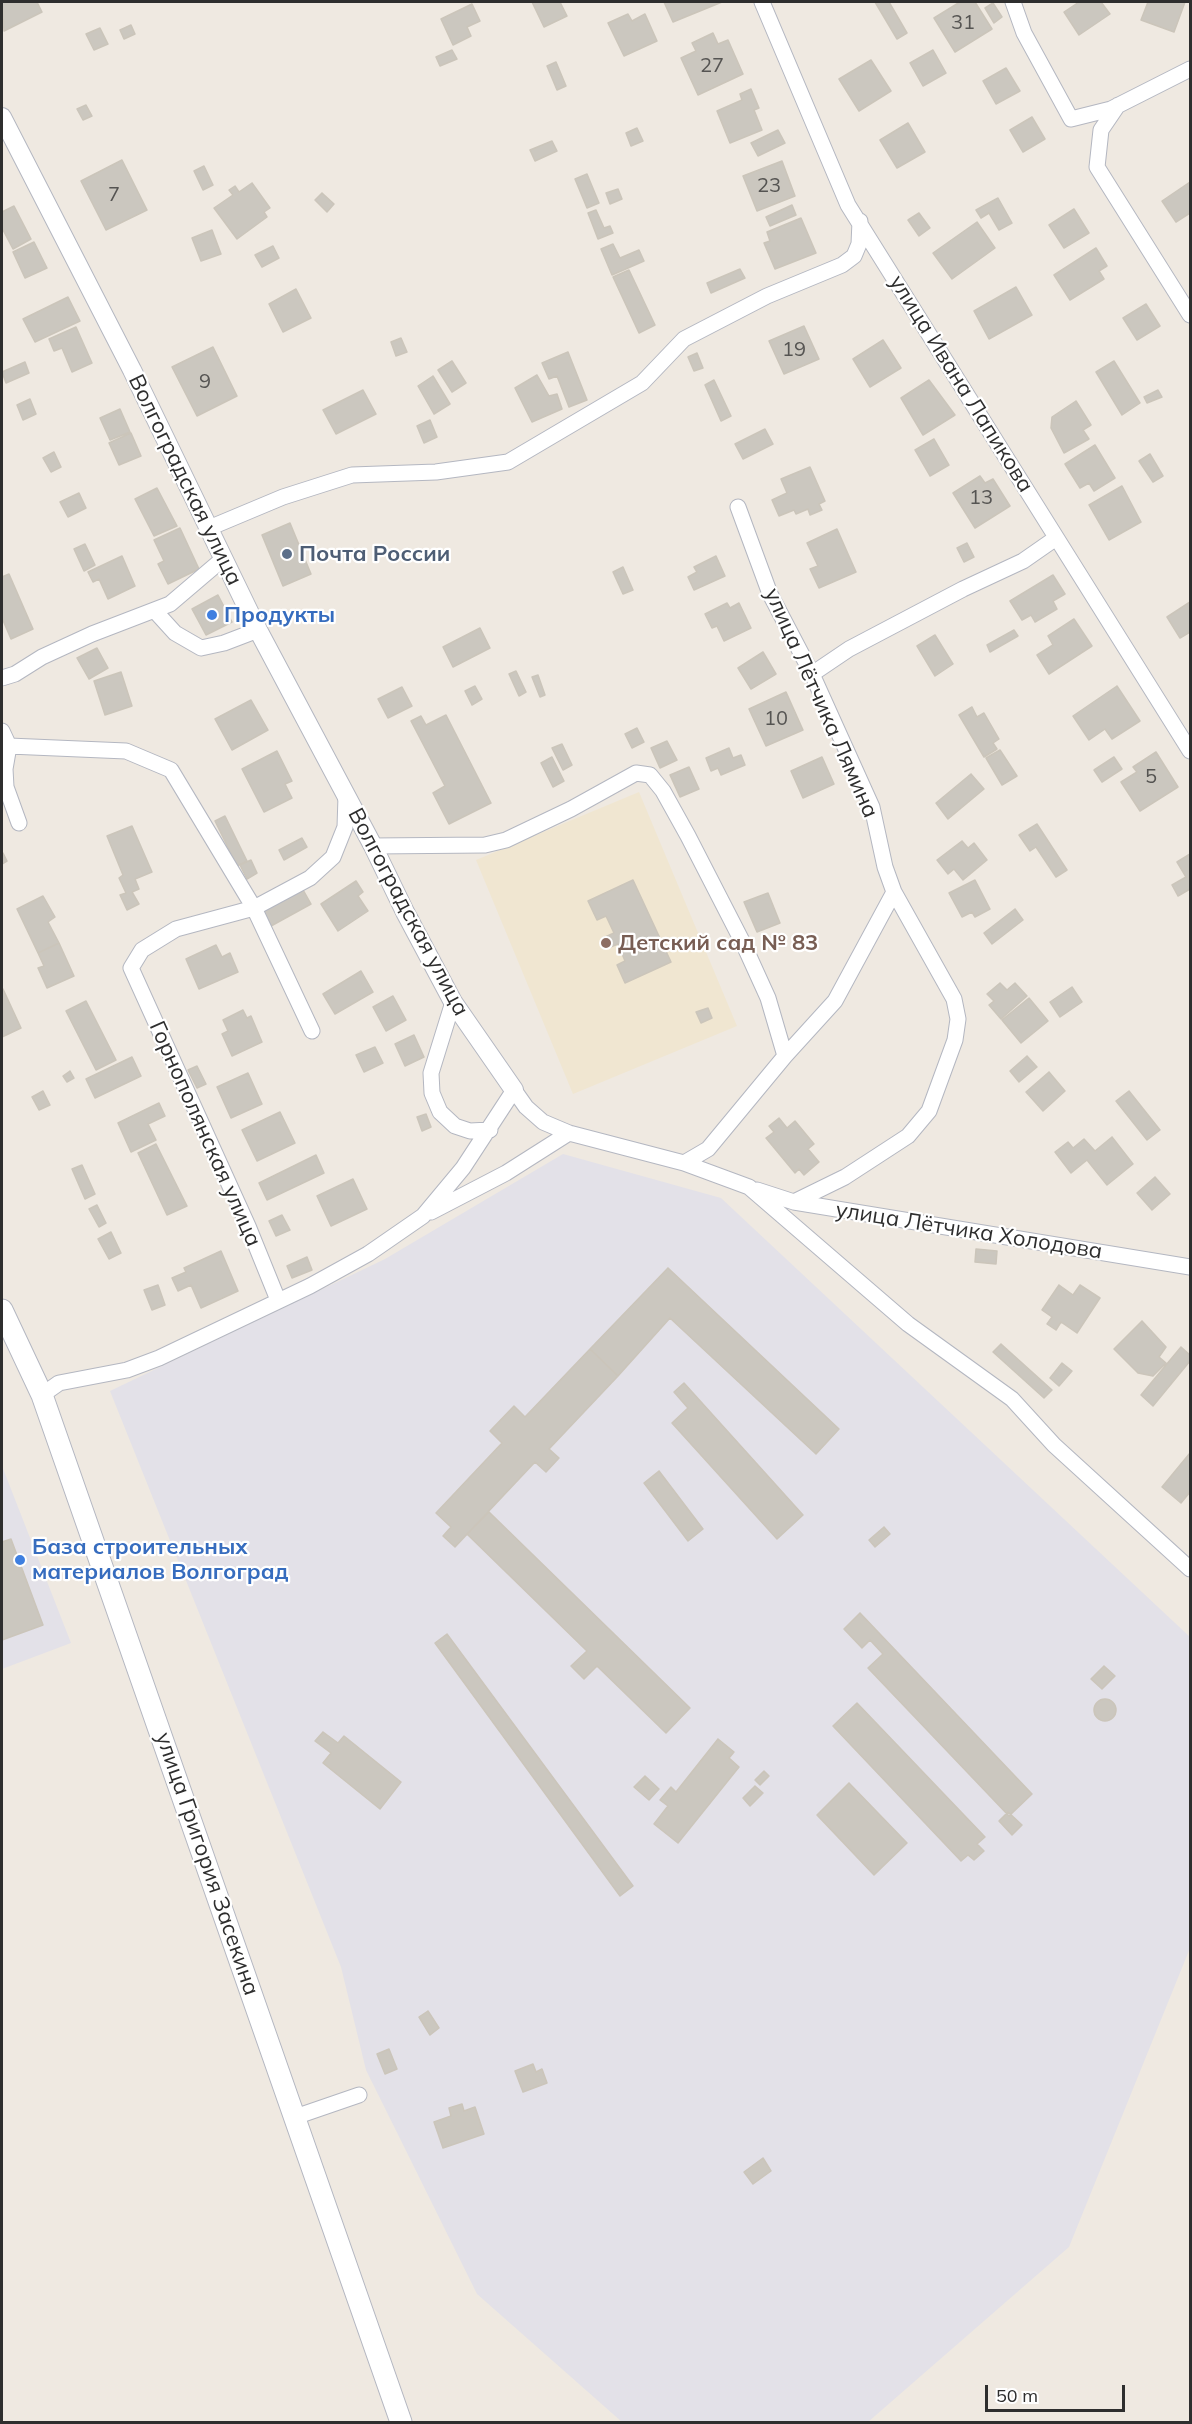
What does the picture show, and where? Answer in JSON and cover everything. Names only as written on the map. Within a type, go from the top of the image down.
[{"type":"main road","name":"улица Григория Засекина","points":[[2,1310],[42,1395],[296,2116],[401,2422]]},
{"type":"street","name":"улица Ивана Лапикова","points":[[762,2],[838,184],[1056,538],[1191,751]]},
{"type":"street","points":[[1013,2],[1024,33],[1071,119],[1119,105],[1191,69]]},
{"type":"street","points":[[1119,105],[1101,130],[1097,167],[1191,315]]},
{"type":"street","name":"Волгоградская улица","points":[[2,117],[127,360],[258,630],[453,1002],[514,1090]]},
{"type":"street","points":[[842,265],[854,256],[859,244],[860,221]]},
{"type":"street","points":[[208,528],[284,497],[352,475],[436,472],[508,462],[642,383],[684,339],[767,296],[842,265],[867,259],[876,260],[892,273]]},
{"type":"street","name":"улица Лётчика Лямина","points":[[738,507],[770,594],[812,674],[872,807],[885,867],[894,892],[954,999],[958,1019],[955,1040],[929,1111],[908,1136],[845,1177],[794,1202]]},
{"type":"street","points":[[812,674],[859,644],[963,589],[1023,561],[1056,538]]},
{"type":"street","points":[[2,678],[15,674],[42,657],[92,634],[170,604],[224,558]]},
{"type":"street","points":[[155,611],[175,633],[201,648],[224,643],[258,630]]},
{"type":"street","points":[[2,731],[9,746],[5,768],[6,787],[19,823]]},
{"type":"street","points":[[9,746],[126,751],[171,770],[254,908],[312,1031]]},
{"type":"street","points":[[373,846],[484,845],[506,840],[571,809],[636,773],[650,775],[663,790],[743,943],[768,998],[785,1056]]},
{"type":"street","points":[[254,908],[310,878],[333,857],[345,827],[346,796]]},
{"type":"street","points":[[684,1163],[708,1149],[785,1056],[835,1001],[894,892]]},
{"type":"street","name":"Горнополянская улица","points":[[254,908],[176,929],[142,950],[131,968],[248,1226],[278,1300]]},
{"type":"street","points":[[453,1002],[431,1073],[432,1093],[440,1112],[455,1126],[470,1131],[490,1130]]},
{"type":"street","points":[[423,1216],[463,1168],[490,1130],[514,1090]]},
{"type":"street","name":"улица Лётчика Холодова","points":[[514,1090],[526,1107],[543,1122],[569,1133],[684,1163],[794,1202],[1191,1267]]},
{"type":"street","points":[[42,1395],[59,1383],[127,1370],[159,1358],[310,1286],[368,1254],[423,1216],[506,1173],[569,1133]]},
{"type":"street","points":[[749,1187],[908,1324],[1012,1399],[1054,1445],[1191,1569]]},
{"type":"street","points":[[296,2116],[359,2095]]},
{"type":"shaded area","name":"Детский сад № 83","points":[[639,792],[737,1026],[573,1094],[476,860]]},
{"type":"shaded area","points":[[563,1154],[721,1198],[1190,1637],[1190,1948],[1069,2247],[868,2422],[622,2422],[477,2294],[366,2070],[341,1967],[110,1391],[385,1259]]},
{"type":"shaded area","name":"База строительных материалов Волгоград","points":[[2,1466],[71,1643],[2,1669]]},
{"type":"building","points":[[2,2],[37,2],[42,12],[4,31]]},
{"type":"building","points":[[532,2],[560,2],[567,16],[544,27]]},
{"type":"building","points":[[664,2],[722,2],[673,22]]},
{"type":"building","points":[[875,2],[889,2],[907,33],[897,39]]},
{"type":"building","points":[[960,2],[975,2],[992,29],[955,52],[934,18]]},
{"type":"building","points":[[1079,2],[1101,2],[1110,14],[1079,35],[1064,12]]},
{"type":"building","points":[[1148,2],[1185,2],[1174,32],[1141,20]]},
{"type":"building","points":[[993,3],[1002,17],[994,23],[985,8]]},
{"type":"building","points":[[472,4],[480,21],[467,27],[471,36],[453,45],[441,19]]},
{"type":"building","points":[[628,14],[632,21],[645,14],[657,41],[624,56],[608,23]]},
{"type":"building","points":[[131,25],[135,34],[124,39],[120,30]]},
{"type":"building","points":[[100,28],[108,44],[94,50],[86,34]]},
{"type":"building","points":[[713,33],[718,44],[728,40],[743,74],[698,95],[681,58],[696,51],[692,43]]},
{"type":"building","points":[[452,50],[457,59],[440,66],[436,57]]},
{"type":"building","points":[[933,50],[946,73],[923,86],[910,63]]},
{"type":"building","points":[[871,60],[891,91],[859,111],[839,79]]},
{"type":"building","points":[[556,62],[566,86],[557,90],[547,66]]},
{"type":"building","points":[[1006,68],[1020,91],[996,104],[983,81]]},
{"type":"building","points":[[751,89],[759,108],[754,110],[762,130],[730,143],[717,111],[742,100],[740,94]]},
{"type":"building","points":[[86,105],[92,116],[83,120],[77,109]]},
{"type":"building","points":[[1032,117],[1045,139],[1023,152],[1010,130]]},
{"type":"building","points":[[908,123],[925,152],[897,168],[880,140]]},
{"type":"building","points":[[637,128],[643,141],[631,146],[626,133]]},
{"type":"building","points":[[778,130],[785,143],[758,156],[751,143]]},
{"type":"building","points":[[552,141],[557,151],[535,161],[530,150]]},
{"type":"building","points":[[122,160],[147,210],[106,230],[81,181]]},
{"type":"building","points":[[782,161],[795,196],[757,211],[743,176]]},
{"type":"building","points":[[204,166],[213,185],[203,190],[194,171]]},
{"type":"building","points":[[587,174],[599,203],[587,208],[575,179]]},
{"type":"building","points":[[1190,182],[1190,213],[1176,222],[1162,201]]},
{"type":"building","points":[[252,183],[270,208],[264,212],[267,217],[237,239],[214,208],[233,195],[229,190],[235,186],[239,192]]},
{"type":"building","points":[[618,189],[622,199],[610,204],[606,193]]},
{"type":"building","points":[[322,193],[334,204],[327,212],[315,200]]},
{"type":"building","points":[[998,198],[1012,223],[999,230],[989,213],[981,218],[976,210]]},
{"type":"building","points":[[792,205],[796,215],[770,226],[766,217]]},
{"type":"building","points":[[14,206],[31,239],[13,249],[2,228],[2,212]]},
{"type":"building","points":[[1074,209],[1089,233],[1064,248],[1049,225]]},
{"type":"building","points":[[596,210],[604,228],[610,226],[613,233],[598,239],[588,213]]},
{"type":"building","points":[[919,213],[930,228],[919,236],[908,220]]},
{"type":"building","points":[[801,218],[816,253],[775,269],[764,243],[770,241],[767,232]]},
{"type":"building","points":[[977,222],[995,248],[952,279],[933,253]]},
{"type":"building","points":[[212,230],[221,254],[201,261],[192,238]]},
{"type":"building","points":[[34,242],[47,268],[25,278],[13,252]]},
{"type":"building","points":[[613,244],[620,258],[639,250],[644,261],[612,275],[601,249]]},
{"type":"building","points":[[273,246],[279,258],[262,267],[255,255]]},
{"type":"building","points":[[1096,248],[1107,266],[1099,271],[1104,279],[1070,300],[1054,275]]},
{"type":"building","points":[[740,269],[745,278],[711,293],[707,283]]},
{"type":"building","points":[[629,270],[655,325],[639,333],[613,277]]},
{"type":"building","points":[[1016,287],[1032,315],[989,339],[974,311]]},
{"type":"building","points":[[296,289],[311,318],[283,332],[269,304]]},
{"type":"building","points":[[68,297],[80,321],[35,342],[23,319]]},
{"type":"building","points":[[1146,304],[1160,326],[1137,340],[1123,318]]},
{"type":"building","points":[[804,326],[819,359],[784,374],[769,341]]},
{"type":"building","points":[[76,327],[92,363],[72,372],[62,348],[54,351],[49,339]]},
{"type":"building","points":[[401,338],[407,352],[396,356],[391,342]]},
{"type":"building","points":[[883,340],[901,368],[870,387],[853,359]]},
{"type":"building","points":[[213,347],[237,396],[197,416],[172,367]]},
{"type":"building","points":[[568,352],[587,400],[569,407],[557,376],[549,379],[542,363]]},
{"type":"building","points":[[697,353],[703,368],[694,371],[688,357]]},
{"type":"building","points":[[452,361],[466,383],[452,392],[438,370]]},
{"type":"building","points":[[1114,361],[1140,403],[1122,415],[1096,372]]},
{"type":"building","points":[[25,362],[29,373],[6,383],[2,372]]},
{"type":"building","points":[[537,375],[549,396],[557,394],[562,409],[532,422],[515,388]]},
{"type":"building","points":[[433,376],[450,404],[434,414],[418,386]]},
{"type":"building","points":[[714,380],[731,416],[721,421],[705,385]]},
{"type":"building","points":[[929,380],[955,415],[923,435],[901,398]]},
{"type":"building","points":[[363,390],[376,414],[336,434],[323,410]]},
{"type":"building","points":[[1158,390],[1162,397],[1147,403],[1144,397]]},
{"type":"building","points":[[30,399],[36,414],[23,420],[17,405]]},
{"type":"building","points":[[1076,401],[1091,425],[1083,430],[1089,439],[1064,453],[1051,428],[1052,417]]},
{"type":"building","points":[[120,409],[130,432],[110,440],[100,418]]},
{"type":"building","points":[[430,420],[437,437],[424,443],[417,426]]},
{"type":"building","points":[[765,429],[773,444],[743,459],[735,444]]},
{"type":"building","points":[[131,433],[141,456],[119,465],[109,443]]},
{"type":"building","points":[[934,439],[949,465],[930,476],[915,450]]},
{"type":"building","points":[[1095,445],[1115,478],[1094,491],[1089,483],[1080,488],[1065,464]]},
{"type":"building","points":[[54,452],[61,467],[51,472],[43,458]]},
{"type":"building","points":[[1150,454],[1163,476],[1153,482],[1139,461]]},
{"type":"building","points":[[810,467],[825,501],[819,504],[822,510],[810,515],[808,509],[796,514],[794,510],[779,516],[772,500],[787,493],[781,479]]},
{"type":"building","points":[[980,476],[985,483],[993,479],[1010,506],[975,528],[953,493]]},
{"type":"building","points":[[1122,486],[1141,522],[1109,540],[1089,505]]},
{"type":"building","points":[[157,488],[177,526],[154,536],[135,499]]},
{"type":"building","points":[[79,493],[86,508],[68,517],[60,502]]},
{"type":"building","name":"Почта России","points":[[290,523],[311,574],[283,586],[262,535]]},
{"type":"building","points":[[180,528],[199,569],[168,584],[158,564],[164,561],[154,540]]},
{"type":"building","points":[[837,529],[856,572],[819,588],[810,569],[818,566],[807,543]]},
{"type":"building","points":[[967,543],[974,557],[964,562],[957,548]]},
{"type":"building","points":[[85,544],[95,565],[84,571],[74,549]]},
{"type":"building","points":[[122,556],[135,586],[108,599],[99,579],[93,582],[88,572]]},
{"type":"building","points":[[716,556],[725,576],[694,590],[688,577],[697,572],[694,567]]},
{"type":"building","points":[[623,567],[633,590],[623,594],[613,572]]},
{"type":"building","points":[[9,574],[33,629],[11,639],[2,618],[2,577]]},
{"type":"building","points":[[1053,575],[1065,594],[1053,601],[1057,609],[1035,622],[1031,615],[1022,620],[1010,601]]},
{"type":"building","name":"Продукты","points":[[218,595],[232,622],[206,635],[192,609]]},
{"type":"building","points":[[1190,602],[1190,632],[1180,638],[1167,617]]},
{"type":"building","points":[[727,603],[730,608],[739,603],[751,628],[724,641],[717,626],[712,628],[705,614]]},
{"type":"building","points":[[1074,619],[1092,646],[1049,674],[1037,655],[1053,645],[1048,636]]},
{"type":"building","points":[[480,628],[490,648],[453,667],[443,647]]},
{"type":"building","points":[[1014,630],[1018,636],[990,652],[987,645]]},
{"type":"building","points":[[935,635],[953,664],[935,676],[917,646]]},
{"type":"building","points":[[97,648],[108,668],[89,679],[77,658]]},
{"type":"building","points":[[763,652],[776,674],[751,689],[738,668]]},
{"type":"building","points":[[516,671],[526,692],[519,696],[509,674]]},
{"type":"building","points":[[121,672],[132,706],[105,715],[94,681]]},
{"type":"building","points":[[538,675],[545,695],[540,697],[532,677]]},
{"type":"building","points":[[475,686],[482,699],[472,705],[465,691]]},
{"type":"building","points":[[1117,686],[1140,721],[1112,739],[1105,729],[1089,740],[1073,716]]},
{"type":"building","points":[[402,687],[412,706],[388,718],[378,699]]},
{"type":"building","points":[[786,692],[803,730],[766,746],[749,709]]},
{"type":"building","points":[[251,700],[268,730],[232,750],[215,719]]},
{"type":"building","points":[[972,707],[977,717],[984,713],[999,739],[993,743],[997,749],[984,757],[959,715]]},
{"type":"building","points":[[446,715],[491,803],[449,824],[433,793],[445,786],[411,721],[421,716],[426,725]]},
{"type":"building","points":[[637,728],[644,742],[632,748],[625,734]]},
{"type":"building","points":[[667,741],[677,760],[660,768],[651,748]]},
{"type":"building","points":[[562,744],[572,765],[563,770],[552,748]]},
{"type":"building","points":[[729,748],[733,758],[741,755],[745,765],[721,775],[718,768],[711,771],[706,758]]},
{"type":"building","points":[[1000,750],[1017,776],[1002,785],[986,758]]},
{"type":"building","points":[[277,751],[292,781],[285,784],[292,798],[264,812],[242,769]]},
{"type":"building","points":[[1156,752],[1178,787],[1140,811],[1121,782],[1137,772],[1133,767]]},
{"type":"building","points":[[552,757],[564,781],[553,787],[541,763]]},
{"type":"building","points":[[822,757],[834,784],[803,798],[791,771]]},
{"type":"building","points":[[1114,757],[1122,769],[1102,782],[1094,770]]},
{"type":"building","points":[[689,767],[699,789],[680,797],[670,775]]},
{"type":"building","points":[[971,774],[984,789],[948,819],[936,803]]},
{"type":"building","points":[[225,816],[247,861],[237,866],[215,821]]},
{"type":"building","points":[[1037,824],[1067,870],[1056,877],[1036,847],[1030,851],[1019,835]]},
{"type":"building","points":[[132,826],[152,872],[135,879],[139,889],[132,892],[139,904],[127,910],[120,895],[126,893],[119,878],[123,875],[107,836]]},
{"type":"building","points":[[302,838],[307,847],[284,860],[279,850]]},
{"type":"building","points":[[962,841],[968,848],[974,843],[987,860],[963,880],[954,869],[948,874],[937,860]]},
{"type":"building","points":[[2,854],[7,861],[2,864]]},
{"type":"building","points":[[1190,854],[1190,889],[1178,896],[1172,885],[1186,877],[1177,862]]},
{"type":"building","points":[[251,860],[257,873],[247,879],[240,865]]},
{"type":"building","points":[[633,880],[671,962],[625,983],[617,965],[625,961],[618,944],[608,948],[603,938],[614,933],[606,916],[597,920],[588,901]]},
{"type":"building","points":[[975,880],[990,909],[975,917],[972,912],[962,917],[949,893]]},
{"type":"building","points":[[356,881],[363,892],[358,896],[368,911],[338,931],[321,904]]},
{"type":"building","points":[[302,888],[311,904],[271,926],[262,909]]},
{"type":"building","points":[[768,893],[780,923],[757,932],[744,902]]},
{"type":"building","points":[[43,896],[55,917],[48,922],[59,943],[38,953],[17,909]]},
{"type":"building","points":[[1015,909],[1023,920],[992,944],[984,933]]},
{"type":"building","points":[[59,943],[74,976],[47,988],[38,968],[44,966],[38,953]]},
{"type":"building","points":[[216,945],[222,957],[230,953],[238,972],[199,989],[186,959]]},
{"type":"building","points":[[361,971],[373,992],[335,1014],[323,994]]},
{"type":"building","points":[[1000,983],[1007,990],[1015,983],[1027,996],[1001,1019],[989,1005],[994,1001],[987,994]]},
{"type":"building","points":[[1072,987],[1082,1002],[1060,1017],[1050,1002]]},
{"type":"building","points":[[2,990],[21,1028],[2,1037]]},
{"type":"building","points":[[393,996],[406,1020],[386,1031],[373,1007]]},
{"type":"building","points":[[1029,998],[1048,1021],[1021,1043],[1002,1020]]},
{"type":"building","points":[[86,1001],[116,1060],[96,1070],[66,1011]]},
{"type":"building","points":[[708,1008],[712,1018],[701,1023],[696,1012]]},
{"type":"building","points":[[243,1010],[247,1018],[251,1016],[262,1042],[232,1056],[222,1034],[228,1031],[223,1020]]},
{"type":"building","points":[[414,1035],[424,1057],[405,1066],[395,1044]]},
{"type":"building","points":[[375,1047],[383,1063],[364,1072],[356,1055]]},
{"type":"building","points":[[1027,1056],[1037,1067],[1019,1082],[1010,1071]]},
{"type":"building","points":[[132,1057],[141,1076],[95,1098],[86,1079]]},
{"type":"building","points":[[197,1066],[206,1084],[197,1088],[188,1070]]},
{"type":"building","points":[[70,1071],[74,1078],[67,1082],[63,1076]]},
{"type":"building","points":[[1049,1072],[1065,1091],[1043,1111],[1026,1092]]},
{"type":"building","points":[[248,1073],[262,1104],[231,1118],[217,1087]]},
{"type":"building","points":[[43,1091],[50,1105],[39,1110],[32,1097]]},
{"type":"building","points":[[1129,1091],[1160,1130],[1147,1140],[1116,1101]]},
{"type":"building","points":[[159,1103],[165,1116],[148,1124],[156,1140],[131,1152],[118,1123]]},
{"type":"building","points":[[280,1112],[295,1143],[257,1161],[242,1130]]},
{"type":"building","points":[[426,1114],[431,1127],[422,1131],[417,1117]]},
{"type":"building","points":[[779,1118],[787,1128],[795,1121],[814,1144],[808,1149],[819,1162],[804,1175],[799,1169],[795,1173],[766,1138],[774,1132],[769,1126]]},
{"type":"building","points":[[1112,1137],[1133,1164],[1107,1185],[1087,1160],[1071,1173],[1055,1152],[1068,1142],[1073,1148],[1084,1139],[1095,1151]]},
{"type":"building","points":[[156,1144],[187,1206],[167,1215],[138,1153]]},
{"type":"building","points":[[316,1155],[324,1173],[267,1200],[259,1183]]},
{"type":"building","points":[[82,1165],[95,1194],[85,1199],[72,1169]]},
{"type":"building","points":[[1155,1177],[1170,1194],[1152,1210],[1137,1193]]},
{"type":"building","points":[[353,1179],[367,1209],[331,1226],[317,1196]]},
{"type":"building","points":[[97,1205],[106,1223],[99,1227],[89,1209]]},
{"type":"building","points":[[282,1215],[290,1230],[276,1236],[269,1221]]},
{"type":"building","points":[[111,1232],[121,1253],[109,1259],[98,1239]]},
{"type":"building","points":[[976,1249],[997,1251],[996,1264],[975,1262]]},
{"type":"building","points":[[221,1251],[238,1291],[201,1308],[191,1285],[178,1291],[172,1278],[186,1272],[184,1268]]},
{"type":"building","points":[[307,1257],[312,1270],[292,1278],[287,1266]]},
{"type":"building","points":[[668,1268],[839,1429],[816,1454],[670,1318],[618,1376],[590,1349]]},
{"type":"building","points":[[158,1285],[165,1305],[152,1310],[144,1290]]},
{"type":"building","points":[[1059,1285],[1073,1295],[1080,1285],[1100,1298],[1077,1333],[1061,1322],[1056,1330],[1047,1324],[1052,1317],[1042,1310]]},
{"type":"building","points":[[1142,1321],[1166,1347],[1159,1357],[1166,1363],[1153,1376],[1138,1373],[1114,1349]]},
{"type":"building","points":[[1001,1344],[1052,1390],[1044,1398],[993,1352]]},
{"type":"building","points":[[1181,1347],[1190,1355],[1190,1361],[1153,1406],[1141,1395]]},
{"type":"building","points":[[590,1349],[618,1376],[549,1449],[559,1458],[546,1472],[535,1462],[455,1547],[443,1536],[451,1527],[436,1513],[502,1443],[490,1431],[514,1406],[525,1417]]},
{"type":"building","points":[[1062,1363],[1072,1371],[1059,1386],[1050,1378]]},
{"type":"building","points":[[684,1383],[803,1515],[777,1539],[672,1423],[688,1408],[674,1392]]},
{"type":"building","points":[[1190,1453],[1190,1492],[1181,1503],[1162,1487]]},
{"type":"building","points":[[659,1471],[703,1529],[688,1541],[644,1483]]},
{"type":"building","points":[[489,1512],[690,1708],[666,1733],[597,1666],[584,1679],[571,1666],[587,1651],[467,1534]]},
{"type":"building","points":[[884,1527],[890,1534],[875,1547],[869,1540]]},
{"type":"building","points":[[11,1539],[43,1625],[2,1640],[2,1542]]},
{"type":"building","points":[[860,1613],[1032,1794],[1009,1816],[868,1668],[883,1654],[870,1640],[862,1648],[844,1629]]},
{"type":"building","points":[[447,1634],[633,1886],[620,1896],[435,1643]]},
{"type":"building","points":[[1104,1666],[1115,1676],[1102,1689],[1091,1679]]},
{"type":"building","points":[[1105,1699],[1113,1702],[1116,1710],[1113,1718],[1105,1721],[1097,1718],[1094,1710],[1097,1702]]},
{"type":"building","points":[[857,1703],[985,1837],[977,1844],[984,1851],[974,1860],[968,1855],[961,1861],[833,1726]]},
{"type":"building","points":[[323,1732],[338,1743],[344,1736],[401,1782],[380,1809],[323,1763],[331,1753],[315,1741]]},
{"type":"building","points":[[718,1739],[734,1752],[729,1758],[739,1767],[678,1843],[654,1824],[668,1806],[660,1800],[671,1787],[676,1792]]},
{"type":"building","points":[[764,1771],[769,1776],[760,1785],[755,1780]]},
{"type":"building","points":[[645,1776],[659,1789],[649,1800],[634,1787]]},
{"type":"building","points":[[849,1783],[907,1843],[874,1875],[817,1815]]},
{"type":"building","points":[[755,1786],[763,1793],[750,1806],[743,1798]]},
{"type":"building","points":[[1008,1812],[1022,1825],[1012,1835],[999,1821]]},
{"type":"building","points":[[428,2011],[439,2028],[430,2035],[419,2017]]},
{"type":"building","points":[[389,2049],[397,2069],[385,2074],[377,2054]]},
{"type":"building","points":[[533,2064],[536,2072],[542,2069],[547,2083],[523,2092],[515,2071]]},
{"type":"building","points":[[462,2104],[464,2111],[475,2107],[484,2134],[443,2148],[434,2122],[451,2116],[449,2108]]},
{"type":"building","points":[[763,2158],[771,2171],[753,2184],[744,2172]]},
{"type":"place","name":"Почта России","points":[[287,554]]},
{"type":"place","name":"Продукты","points":[[212,615]]},
{"type":"place","name":"Детский сад № 83","points":[[606,943]]},
{"type":"place","name":"База строительных материалов Волгоград","points":[[20,1560]]}]
